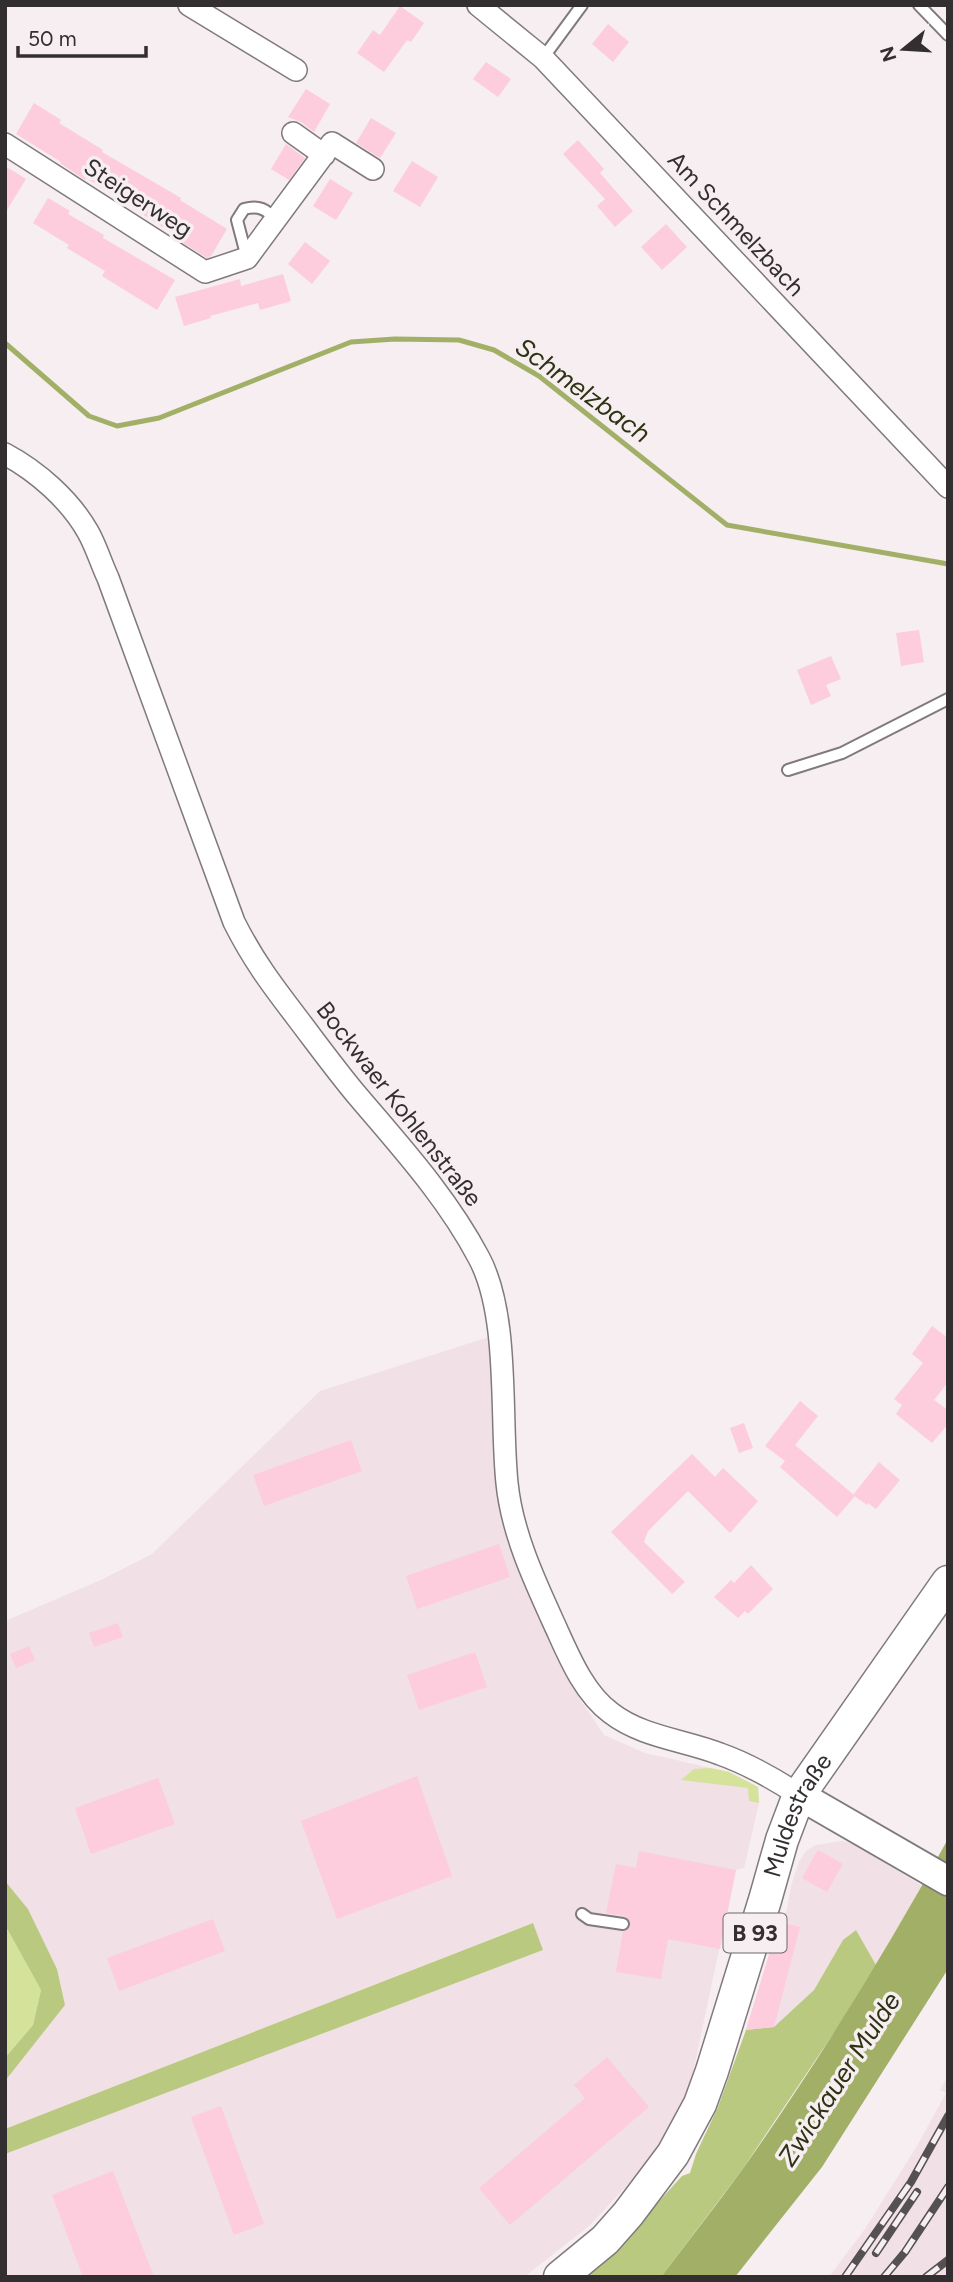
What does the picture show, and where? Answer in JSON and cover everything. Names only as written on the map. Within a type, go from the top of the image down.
[{"type":"main road","name":"Muldestraße","points":[[560,2277],[605,2240],[673,2154],[700,2104],[782,1840],[799,1795],[948,1582]]},
{"type":"main road","points":[[799,1795],[948,1881]]},
{"type":"street","points":[[189,5],[296,70]]},
{"type":"street","name":"Am Schmelzbach","points":[[478,5],[543,58],[948,486]]},
{"type":"street","points":[[293,133],[324,155]]},
{"type":"street","points":[[247,258],[332,143],[373,169]]},
{"type":"street","name":"Steigerweg","points":[[5,144],[205,272],[247,258]]},
{"type":"street","name":"Bockwaer Kohlenstraße","points":[[5,454],[23,463],[51,488],[88,532],[108,578],[234,922],[253,958],[353,1090],[422,1171],[462,1226],[482,1262],[493,1297],[500,1346],[507,1485],[512,1519],[545,1604],[582,1679],[595,1699],[611,1714],[637,1728],[720,1754],[767,1774],[799,1795]]},
{"type":"lane","points":[[543,58],[583,5]]},
{"type":"lane","points":[[919,5],[948,35]]},
{"type":"lane","points":[[247,258],[237,220],[244,209],[254,206],[267,210],[276,220]]},
{"type":"lane","points":[[788,770],[842,753],[948,699]]},
{"type":"lane","points":[[582,1914],[589,1919],[623,1924]]},
{"type":"shaded area","points":[[489,1337],[499,1505],[530,1599],[579,1698],[604,1735],[645,1753],[729,1772],[758,1787],[759,1803],[744,1868],[736,1870],[689,2091],[651,2160],[589,2226],[524,2277],[5,2277],[5,2154],[543,1950],[532,1923],[5,2129],[5,2081],[65,2005],[57,1969],[28,1909],[5,1881],[5,1621],[101,1580],[152,1554],[320,1391]]},
{"type":"shaded area","points":[[710,1768],[729,1772],[758,1787],[759,1803],[749,1801],[748,1788],[681,1780],[694,1769]]},
{"type":"shaded area","points":[[842,1841],[856,1845],[922,1886],[876,1965],[856,1930],[843,1940],[814,1990],[774,2027],[746,2030],[779,1922],[787,1910],[799,1862],[806,1851],[816,1845]]},
{"type":"shaded area","points":[[5,1881],[28,1909],[57,1969],[65,2005],[5,2081],[5,2058],[33,2025],[41,1990],[5,1925]]},
{"type":"shaded area","points":[[533,1923],[543,1950],[5,2154],[5,2129]]},
{"type":"shaded area","points":[[5,1925],[41,1990],[33,2025],[5,2058]]},
{"type":"shaded area","points":[[856,1930],[876,1965],[742,2170],[661,2277],[581,2277],[643,2219],[682,2176],[690,2173],[746,2030],[774,2027],[814,1990],[843,1940]]},
{"type":"shaded area","points":[[946,2079],[948,2277],[829,2277],[865,2229],[917,2146],[946,2093],[940,2090]]},
{"type":"water","name":"Zwickauer Mulde","points":[[948,1839],[948,1969],[822,2167],[735,2277],[661,2277],[742,2170],[824,2049]]},
{"type":"building","points":[[400,6],[424,23],[411,42],[407,40],[384,72],[357,53],[373,30],[380,35]]},
{"type":"building","points":[[608,24],[629,42],[613,62],[592,44]]},
{"type":"building","points":[[486,62],[511,79],[498,97],[473,79]]},
{"type":"building","points":[[306,89],[330,104],[314,132],[301,122],[288,117]]},
{"type":"building","points":[[34,103],[61,120],[59,123],[103,150],[102,152],[181,198],[180,200],[227,229],[211,256],[207,258],[183,243],[184,241],[140,211],[86,178],[85,180],[16,134]]},
{"type":"building","points":[[371,118],[396,133],[380,158],[356,143]]},
{"type":"building","points":[[578,140],[604,169],[600,173],[633,211],[615,227],[597,206],[605,199],[563,154]]},
{"type":"building","points":[[286,144],[305,158],[289,180],[271,169]]},
{"type":"building","points":[[412,161],[438,177],[420,207],[393,191]]},
{"type":"building","points":[[5,166],[26,179],[5,213]]},
{"type":"building","points":[[330,179],[353,193],[336,220],[313,206]]},
{"type":"building","points":[[48,198],[70,211],[68,214],[104,235],[103,238],[175,280],[157,310],[102,276],[105,271],[33,223]]},
{"type":"building","points":[[666,224],[687,247],[662,270],[641,247]]},
{"type":"building","points":[[305,242],[330,261],[312,284],[288,264]]},
{"type":"building","points":[[283,274],[291,301],[260,310],[258,303],[184,326],[175,297],[240,279],[241,286]]},
{"type":"building","points":[[919,630],[924,662],[901,666],[896,633]]},
{"type":"building","points":[[831,656],[841,679],[826,685],[831,696],[811,705],[797,670]]},
{"type":"building","points":[[932,1326],[948,1338],[948,1382],[934,1400],[948,1410],[948,1424],[932,1443],[896,1414],[902,1405],[894,1399],[923,1363],[912,1354]]},
{"type":"building","points":[[800,1401],[818,1416],[795,1445],[855,1496],[837,1517],[780,1467],[785,1461],[765,1446]]},
{"type":"building","points":[[744,1423],[753,1448],[739,1453],[730,1428]]},
{"type":"building","points":[[351,1440],[362,1471],[264,1506],[253,1475]]},
{"type":"building","points":[[692,1454],[715,1477],[723,1468],[758,1501],[730,1533],[688,1491],[648,1531],[644,1542],[685,1582],[672,1594],[611,1532]]},
{"type":"building","points":[[879,1462],[900,1480],[876,1509],[853,1495]]},
{"type":"building","points":[[499,1544],[510,1577],[417,1609],[406,1576]]},
{"type":"building","points":[[751,1565],[773,1589],[748,1614],[745,1611],[738,1618],[714,1597],[731,1580],[734,1583]]},
{"type":"building","points":[[118,1623],[123,1637],[94,1647],[89,1633]]},
{"type":"building","points":[[29,1646],[35,1660],[16,1668],[10,1654]]},
{"type":"building","points":[[475,1652],[487,1687],[419,1710],[407,1675]]},
{"type":"building","points":[[417,1776],[452,1876],[337,1919],[301,1821]]},
{"type":"building","points":[[158,1778],[175,1824],[91,1854],[75,1808]]},
{"type":"building","points":[[818,1850],[843,1864],[827,1892],[802,1878]]},
{"type":"building","points":[[639,1851],[736,1870],[720,1949],[668,1939],[661,1979],[616,1972],[623,1932],[630,1928],[630,1922],[625,1916],[606,1913],[616,1864],[636,1868]]},
{"type":"building","points":[[213,1919],[225,1951],[119,1991],[107,1958]]},
{"type":"building","points":[[779,1922],[800,1927],[774,2027],[746,2030]]},
{"type":"building","points":[[607,2057],[649,2107],[510,2225],[479,2188],[585,2098],[574,2085]]},
{"type":"building","points":[[221,2106],[264,2224],[234,2235],[191,2117]]},
{"type":"building","points":[[113,2171],[154,2277],[83,2277],[52,2195]]},
{"type":"waterway","name":"Schmelzbach","points":[[5,343],[89,416],[117,426],[159,418],[351,342],[395,339],[459,340],[494,350],[539,376],[727,525],[948,564]]},
{"type":"railway","points":[[845,2277],[911,2182],[948,2116]]},
{"type":"railway","points":[[884,2277],[905,2252],[948,2187]]},
{"type":"railway","points":[[876,2253],[917,2192]]},
{"type":"railway","points":[[926,2277],[948,2260]]}]
